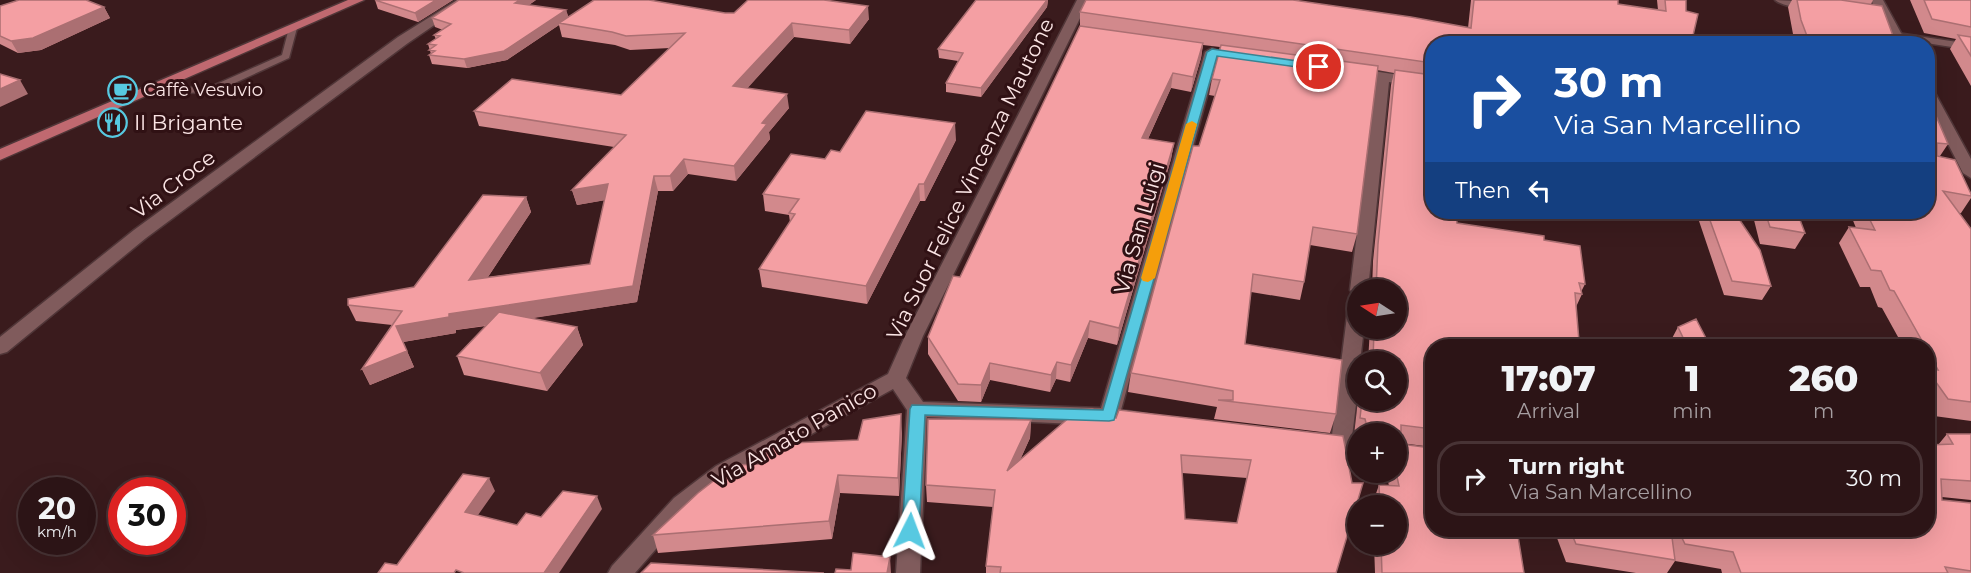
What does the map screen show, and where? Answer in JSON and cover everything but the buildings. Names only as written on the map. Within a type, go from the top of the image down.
[{"type":"main road","points":[[0,155],[358,0]]},
{"type":"street","name":"Via Croce","points":[[0,346],[140,234],[403,40],[465,0]]},
{"type":"street","name":"Via Suor Felice Vincenza Mautone","points":[[896,378],[914,336],[1072,32],[1083,0]]},
{"type":"street","points":[[1781,0],[1828,7]]},
{"type":"street","points":[[1877,0],[1880,16],[1896,36]]},
{"type":"street","name":"Via San Luigi","points":[[1109,416],[1212,52]]},
{"type":"street","points":[[1337,69],[1425,83]]},
{"type":"street","points":[[1360,279],[1383,76]]},
{"type":"street","points":[[1935,106],[1971,172]]},
{"type":"street","points":[[1949,168],[1971,172]]},
{"type":"street","points":[[1350,423],[1356,339]]},
{"type":"street","points":[[896,378],[917,409],[908,573]]},
{"type":"street","name":"Via Amato Panico","points":[[620,573],[682,504],[724,472],[896,378]]},
{"type":"street","points":[[917,409],[1109,416],[1155,421]]},
{"type":"street","points":[[1295,438],[1347,444]]},
{"type":"lane","points":[[148,91],[212,90],[286,57],[293,28]]},
{"type":"lane","points":[[1935,44],[1971,47]]},
{"type":"slow traffic","points":[[1148,278],[1192,124]]},
{"type":"place","name":"Caffè Vesuvio","points":[[122,90]]},
{"type":"place","name":"Il Brigante","points":[[113,122]]},
{"type":"route","points":[[910,531],[917,409],[1109,416],[1212,52],[1319,67]]}]
